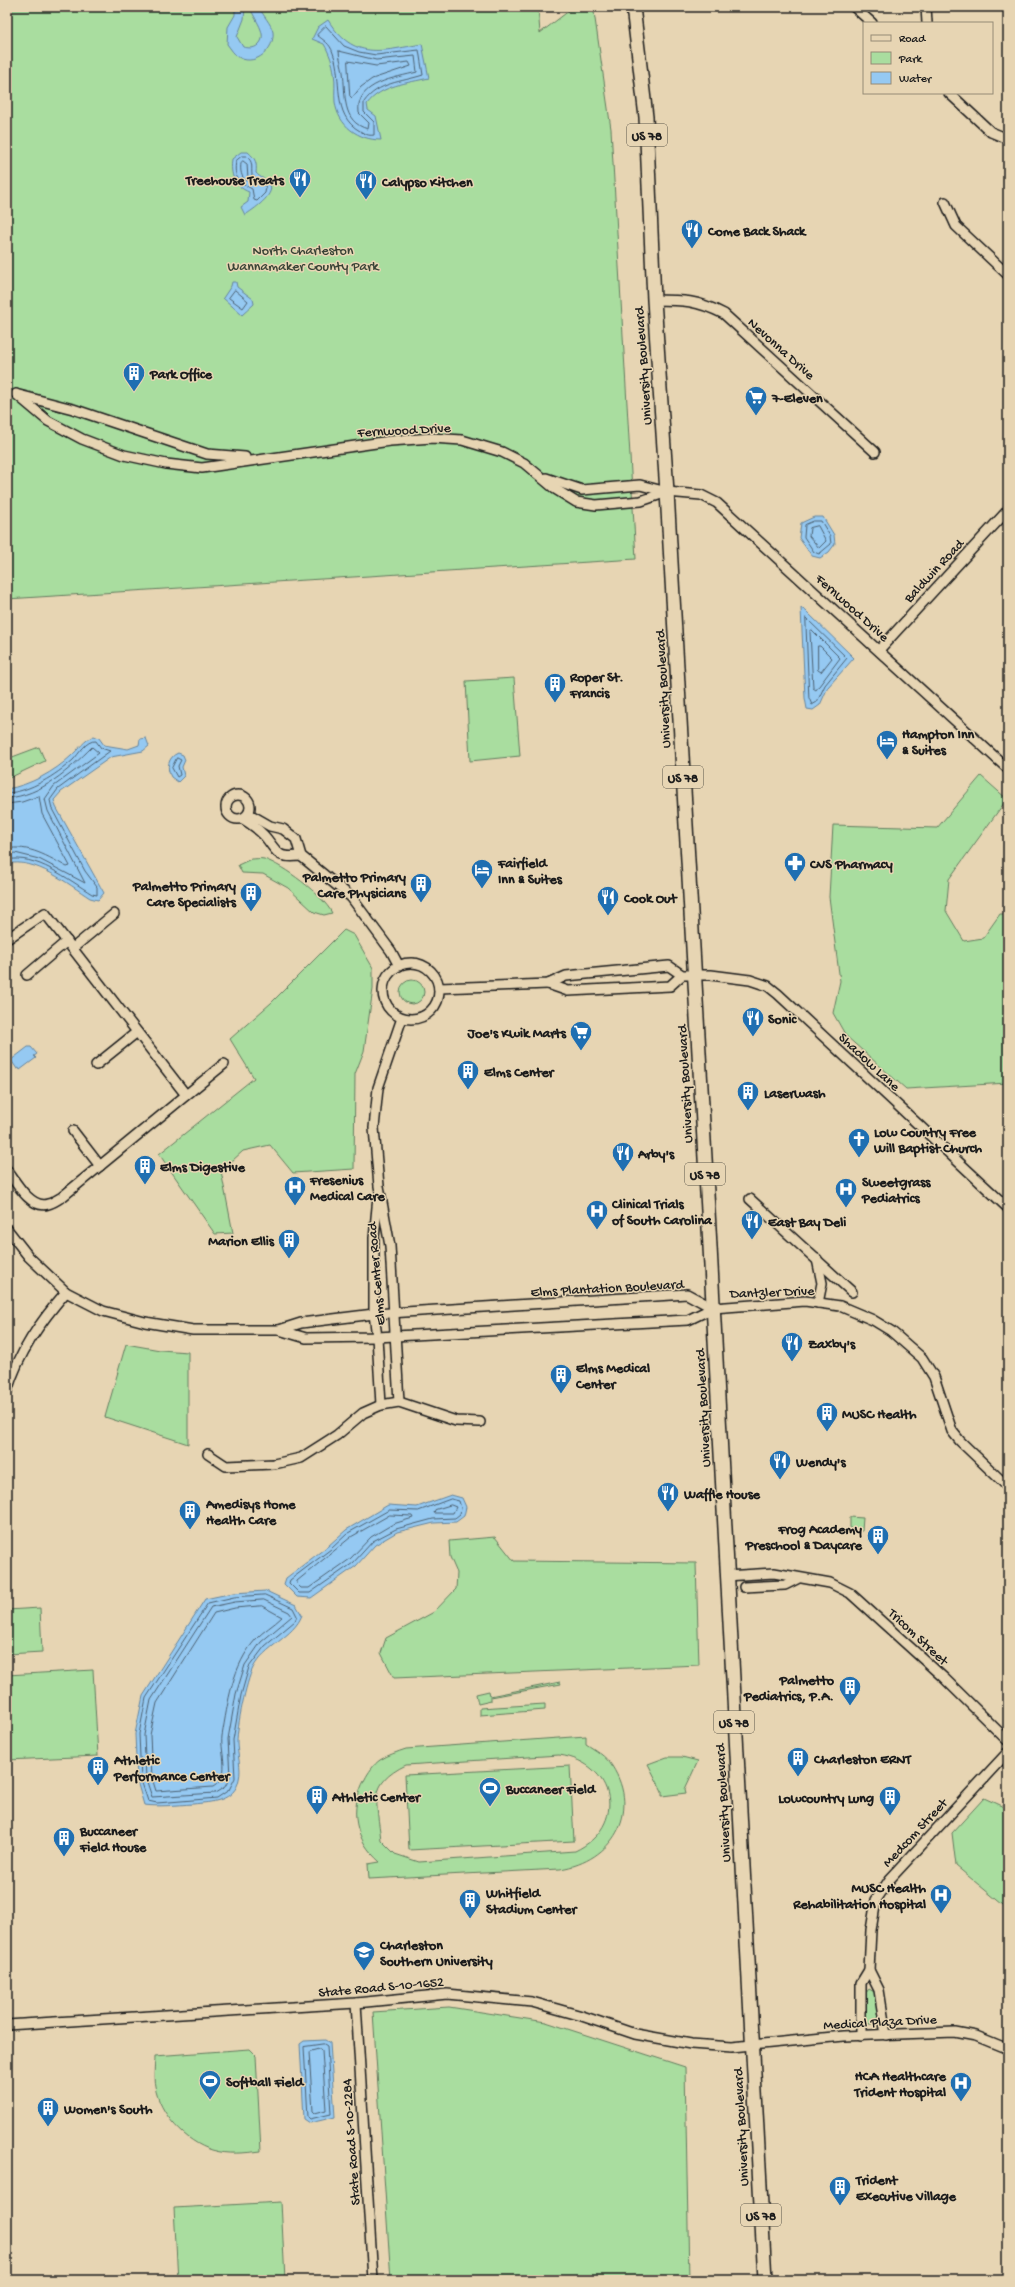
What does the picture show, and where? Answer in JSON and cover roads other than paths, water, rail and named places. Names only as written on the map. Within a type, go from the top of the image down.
[{"type":"main road","name":"University Boulevard","points":[[633,7],[646,117],[654,300],[667,492],[688,975],[713,1308],[726,1576],[765,2280]]},
{"type":"street","points":[[854,7],[871,22]]},
{"type":"street","points":[[926,7],[927,22]]},
{"type":"street","points":[[950,94],[991,132],[1008,140]]},
{"type":"street","points":[[945,202],[956,226],[1008,275]]},
{"type":"street","name":"Nevonna Drive","points":[[654,300],[689,300],[708,306],[724,314],[875,452]]},
{"type":"street","points":[[16,394],[74,409],[207,454],[260,458],[202,468],[166,464],[124,455],[82,439],[48,421],[16,394]]},
{"type":"street","name":"Fernwood Drive","points":[[260,458],[390,441],[432,438],[462,440],[502,452],[524,463],[555,488],[576,502],[596,505],[641,502],[667,492]]},
{"type":"street","name":"Fernwood Drive","points":[[541,476],[582,490],[640,485],[667,492],[700,495],[717,503],[1008,769]]},
{"type":"street","name":"Baldwin Road","points":[[879,650],[1008,510]]},
{"type":"street","points":[[301,856],[290,857],[280,854],[274,850],[267,838],[246,816],[270,826],[283,829],[296,839],[301,856],[351,898],[391,951],[399,966]]},
{"type":"street","points":[[7,939],[45,913],[186,1095]]},
{"type":"street","points":[[27,975],[114,914]]},
{"type":"street","points":[[416,964],[432,972],[439,988],[436,1005],[430,1012],[414,1019],[402,1018],[390,1010],[384,994],[387,978],[399,966],[416,964]]},
{"type":"street","points":[[548,984],[566,976],[669,966],[688,975]]},
{"type":"street","points":[[439,988],[548,984],[568,991],[670,986],[688,975]]},
{"type":"street","name":"Shadow Lane","points":[[688,975],[750,980],[768,986],[1008,1208]]},
{"type":"street","name":"Elms Center Road","points":[[399,1402],[394,1337],[395,1314],[390,1246],[379,1186],[374,1128],[378,1088],[389,1052],[402,1018]]},
{"type":"street","points":[[96,1065],[137,1032]]},
{"type":"street","points":[[7,1170],[31,1200],[39,1205],[47,1205],[62,1197],[224,1064]]},
{"type":"street","points":[[73,1130],[100,1166]]},
{"type":"street","name":"Elms Center Road","points":[[379,1186],[374,1238],[374,1314],[377,1337],[381,1404]]},
{"type":"street","points":[[750,1199],[852,1292]]},
{"type":"street","name":"Elms Plantation Boulevard","points":[[7,1229],[29,1257],[66,1292],[103,1311],[145,1322],[193,1330],[279,1330],[306,1338],[394,1337],[688,1320],[713,1308]]},
{"type":"street","points":[[817,1259],[822,1283],[818,1303]]},
{"type":"street","points":[[7,1391],[15,1366],[28,1341],[66,1292]]},
{"type":"street","name":"Elms Plantation Boulevard","points":[[279,1330],[301,1323],[374,1314],[395,1314],[687,1294],[713,1308]]},
{"type":"street","name":"Dantzler Drive","points":[[713,1308],[779,1302],[818,1303],[844,1308],[873,1320],[891,1331],[922,1358],[934,1377],[952,1430],[960,1441],[1008,1487]]},
{"type":"street","points":[[208,1454],[226,1466],[274,1464],[301,1458],[327,1442],[364,1413],[381,1404],[399,1402],[456,1421],[480,1422]]},
{"type":"street","name":"Tricom Street","points":[[726,1576],[774,1573],[797,1579],[830,1583],[850,1593],[944,1678],[1008,1741]]},
{"type":"street","name":"Tricom Street","points":[[744,1587],[785,1584],[797,1579]]},
{"type":"street","name":"Medcom Street","points":[[861,2036],[861,1983],[869,1970],[871,1930],[876,1900],[890,1879],[1008,1752]]},
{"type":"street","name":"Medcom Street","points":[[869,1970],[879,1990],[886,2035]]},
{"type":"street","name":"State Road S-10-1652","points":[[7,2025],[356,2003],[447,1994],[488,1996],[532,2002],[651,2038],[732,2047],[752,2045]]},
{"type":"street","name":"State Road S-10-2284","points":[[356,2003],[373,2280]]},
{"type":"street","name":"Medical Plaza Drive","points":[[752,2045],[861,2036],[955,2032],[976,2036],[1008,2049]]},
{"type":"water","points":[[235,7],[245,7],[244,19],[237,37],[243,47],[255,47],[261,41],[262,36],[260,26],[250,7],[259,7],[272,29],[273,38],[271,44],[268,50],[258,58],[246,60],[240,58],[234,54],[227,44],[228,27],[235,15]]},
{"type":"water","points":[[328,20],[338,33],[348,42],[369,50],[394,49],[422,44],[429,78],[404,83],[387,89],[367,104],[368,110],[376,116],[381,140],[358,134],[345,125],[340,118],[335,102],[335,77],[328,51],[324,44],[312,39],[318,27]]},
{"type":"water","points":[[241,152],[248,152],[253,157],[256,164],[256,173],[269,183],[271,189],[262,202],[245,215],[241,207],[248,202],[249,192],[240,187],[234,179],[232,170],[232,159]]},
{"type":"water","points":[[232,282],[236,282],[237,287],[253,299],[254,304],[242,315],[223,298]]},
{"type":"water","points":[[814,517],[823,517],[834,535],[835,544],[829,552],[820,558],[812,556],[799,538],[801,523]]},
{"type":"water","points":[[801,608],[806,611],[854,658],[828,687],[820,705],[813,710],[807,709],[805,698]]},
{"type":"water","points":[[94,736],[99,738],[104,745],[128,749],[139,745],[140,739],[146,738],[149,746],[143,751],[111,757],[61,792],[54,800],[56,807],[104,893],[98,900],[90,898],[51,873],[40,868],[29,864],[7,864],[7,789],[41,777],[64,762],[84,742]]},
{"type":"water","points":[[178,753],[183,755],[185,760],[182,767],[184,776],[178,782],[169,774],[168,767],[172,757]]},
{"type":"water","points":[[28,1047],[31,1047],[37,1054],[34,1056],[36,1058],[20,1070],[19,1068],[17,1069],[11,1060]]},
{"type":"water","points":[[451,1495],[462,1498],[466,1507],[464,1516],[456,1522],[434,1523],[397,1532],[375,1545],[356,1566],[311,1598],[297,1597],[284,1584],[286,1578],[328,1546],[346,1530],[388,1505],[417,1507]]},
{"type":"water","points":[[266,1591],[296,1605],[302,1615],[293,1629],[258,1660],[250,1675],[242,1704],[237,1742],[240,1775],[237,1787],[227,1796],[214,1801],[168,1806],[144,1805],[137,1781],[135,1734],[143,1696],[205,1599],[233,1593]]},
{"type":"water","points":[[325,2040],[330,2043],[335,2117],[310,2123],[304,2119],[300,2044],[304,2041]]},
{"type":"place","name":"Treehouse Treats","points":[[300,198]]},
{"type":"place","name":"Calypso Kitchen","points":[[366,200]]},
{"type":"place","name":"Come Back Shack","points":[[692,250]]},
{"type":"place","name":"Park Office","points":[[134,392]]},
{"type":"place","name":"7-Eleven","points":[[756,416]]},
{"type":"place","name":"Roper St. Francis","points":[[555,704]]},
{"type":"place","name":"Hampton Inn & Suites","points":[[887,760]]},
{"type":"place","name":"CVS Pharmacy","points":[[795,882]]},
{"type":"place","name":"Fairfield Inn & Suites","points":[[482,890]]},
{"type":"place","name":"Palmetto Primary Care Physicians","points":[[421,904]]},
{"type":"place","name":"Palmetto Primary Care Specialists","points":[[251,912]]},
{"type":"place","name":"Cook Out","points":[[608,916]]},
{"type":"place","name":"Sonic","points":[[753,1038]]},
{"type":"place","name":"Joe's Kwik Marts","points":[[581,1052]]},
{"type":"place","name":"Elms Center","points":[[468,1090]]},
{"type":"place","name":"Laserwash","points":[[748,1112]]},
{"type":"place","name":"Low Country Free Will Baptist Church","points":[[859,1158]]},
{"type":"place","name":"Arby's","points":[[623,1172]]},
{"type":"place","name":"Elms Digestive","points":[[145,1186]]},
{"type":"place","name":"Fresenius Medical Care","points":[[295,1206]]},
{"type":"place","name":"Sweetgrass Pediatrics","points":[[846,1208]]},
{"type":"place","name":"Clinical Trials of South Carolina","points":[[597,1230]]},
{"type":"place","name":"East Bay Deli","points":[[752,1240]]},
{"type":"place","name":"Marion Ellis","points":[[289,1260]]},
{"type":"place","name":"Zaxby's","points":[[792,1362]]},
{"type":"place","name":"Elms Medical Center","points":[[561,1394]]},
{"type":"place","name":"MUSC Health","points":[[827,1432]]},
{"type":"place","name":"Wendy's","points":[[780,1480]]},
{"type":"place","name":"Waffle House","points":[[668,1512]]},
{"type":"place","name":"Amedisys Home Health Care","points":[[190,1530]]},
{"type":"place","name":"Frog Academy Preschool & Daycare","points":[[878,1556]]},
{"type":"place","name":"Palmetto Pediatrics, P.A.","points":[[850,1706]]},
{"type":"place","name":"Charleston ERNT","points":[[798,1778]]},
{"type":"place","name":"Athletic Performance Center","points":[[98,1786]]},
{"type":"place","name":"Buccaneer Field","points":[[490,1808]]},
{"type":"place","name":"Athletic Center","points":[[317,1816]]},
{"type":"place","name":"Lowcountry Lung","points":[[890,1816]]},
{"type":"place","name":"Buccaneer Field House","points":[[64,1858]]},
{"type":"place","name":"MUSC Health Rehabilitation Hospital","points":[[941,1914]]},
{"type":"place","name":"Whitfield Stadium Center","points":[[470,1920]]},
{"type":"place","name":"Charleston Southern University","points":[[364,1972]]},
{"type":"place","name":"Softball Field","points":[[210,2100]]},
{"type":"place","name":"HCA Healthcare Trident Hospital","points":[[961,2102]]},
{"type":"place","name":"Women's South","points":[[48,2128]]},
{"type":"place","name":"Trident Executive Village","points":[[840,2206]]},
{"type":"park label","name":"North Charleston Wannamaker County Park","points":[[303,258]]}]
